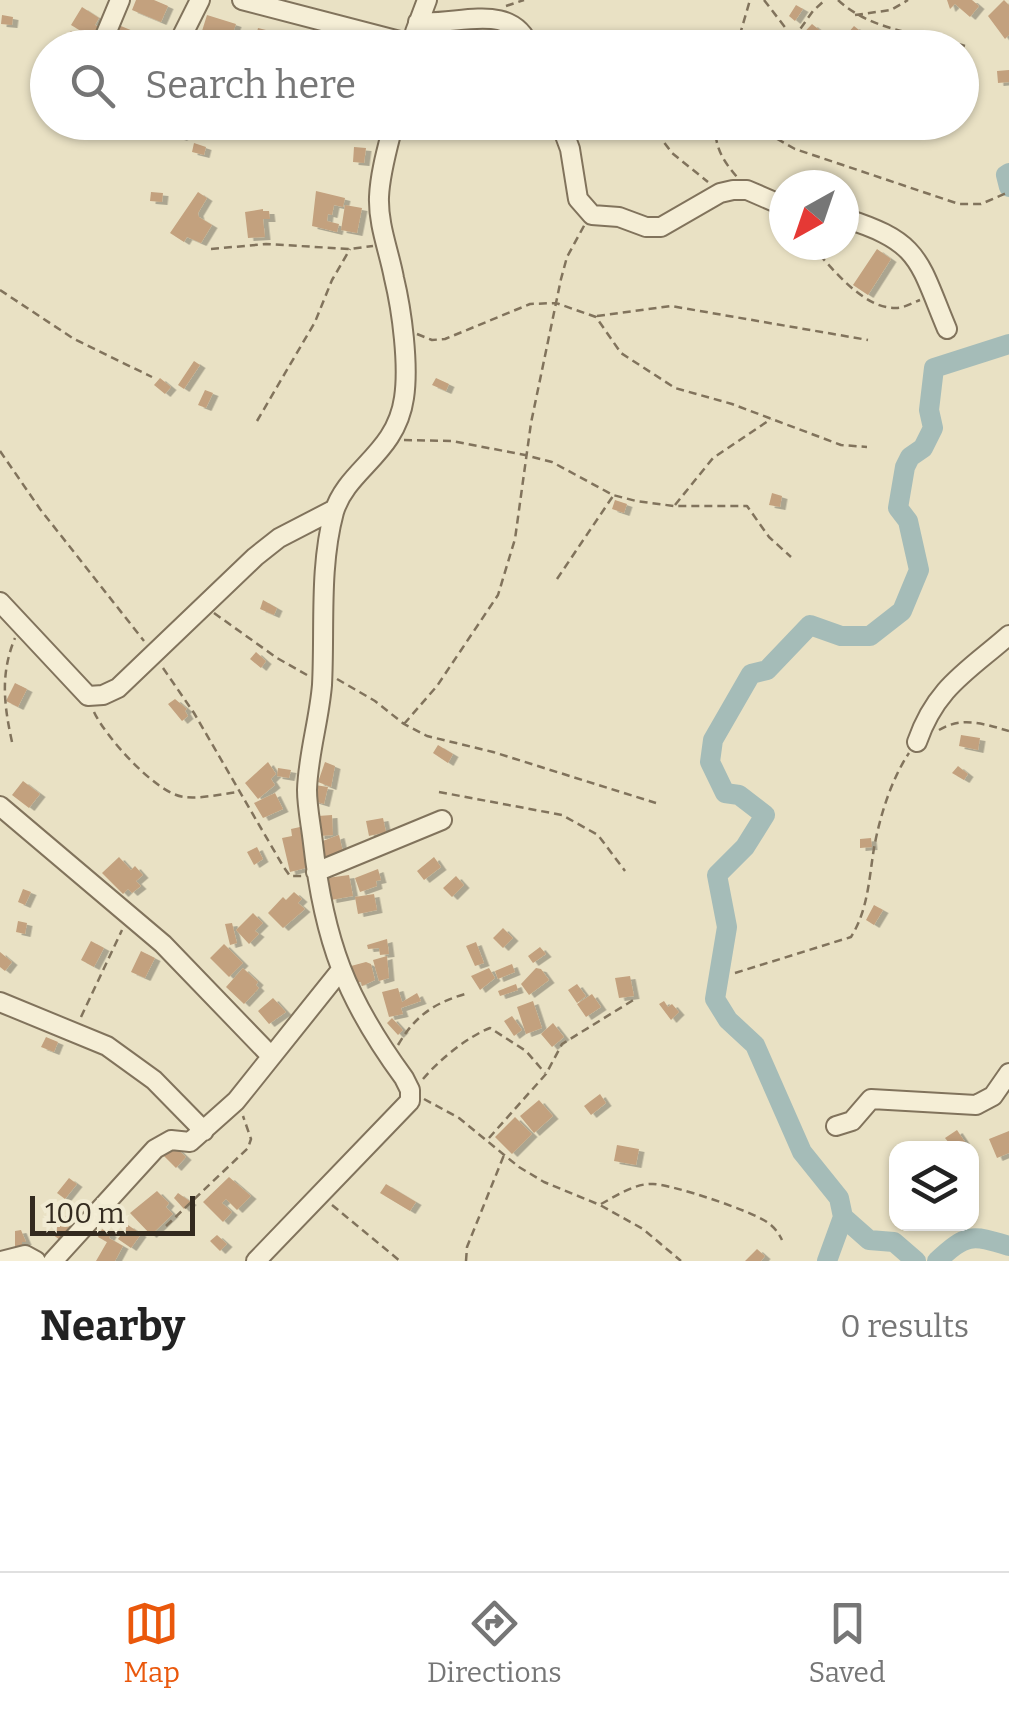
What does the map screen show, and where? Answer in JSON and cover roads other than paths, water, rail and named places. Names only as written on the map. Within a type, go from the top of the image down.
[{"type":"street","points":[[108,30],[120,0]]},
{"type":"street","points":[[185,30],[200,0]]},
{"type":"street","points":[[242,0],[352,30]]},
{"type":"street","points":[[415,30],[427,0]]},
{"type":"street","points":[[418,22],[439,24],[497,16],[520,30]]},
{"type":"street","points":[[256,1261],[402,1111],[412,1092],[340,971],[316,872],[307,793],[322,674],[328,549],[335,509],[347,488],[389,440],[404,396],[395,279],[384,244],[379,198],[390,140]]},
{"type":"street","points":[[567,140],[578,199],[592,215],[661,227],[720,193],[748,190],[769,199]]},
{"type":"street","points":[[859,224],[899,240],[911,251],[947,329]]},
{"type":"street","points":[[0,602],[88,696],[103,695],[118,688],[278,538],[335,509]]},
{"type":"street","points":[[917,742],[926,716],[955,678],[1009,635]]},
{"type":"street","points":[[0,806],[130,915],[271,1056]]},
{"type":"street","points":[[316,872],[442,820]]},
{"type":"street","points":[[53,1261],[155,1149],[171,1140],[190,1142],[236,1100],[340,971]]},
{"type":"street","points":[[0,1002],[107,1046],[134,1064],[204,1131]]},
{"type":"street","points":[[836,1126],[852,1121],[871,1099],[976,1105],[993,1096],[1009,1072]]},
{"type":"street","points":[[2,1261],[25,1255],[36,1261]]},
{"type":"waterway","points":[[1009,173],[1009,187]]},
{"type":"waterway","points":[[827,1261],[843,1217],[839,1198],[802,1152],[755,1045],[728,1020],[715,999],[727,927],[717,875],[745,847],[765,815],[739,795],[725,793],[710,762],[713,740],[751,674],[767,670],[810,625],[841,636],[870,636],[902,611],[919,570],[908,521],[898,508],[905,467],[910,457],[923,448],[933,428],[929,410],[934,368],[1009,344]]},
{"type":"waterway","points":[[843,1217],[869,1240],[894,1242],[916,1261]]},
{"type":"waterway","points":[[937,1261],[970,1239],[1009,1246]]}]
